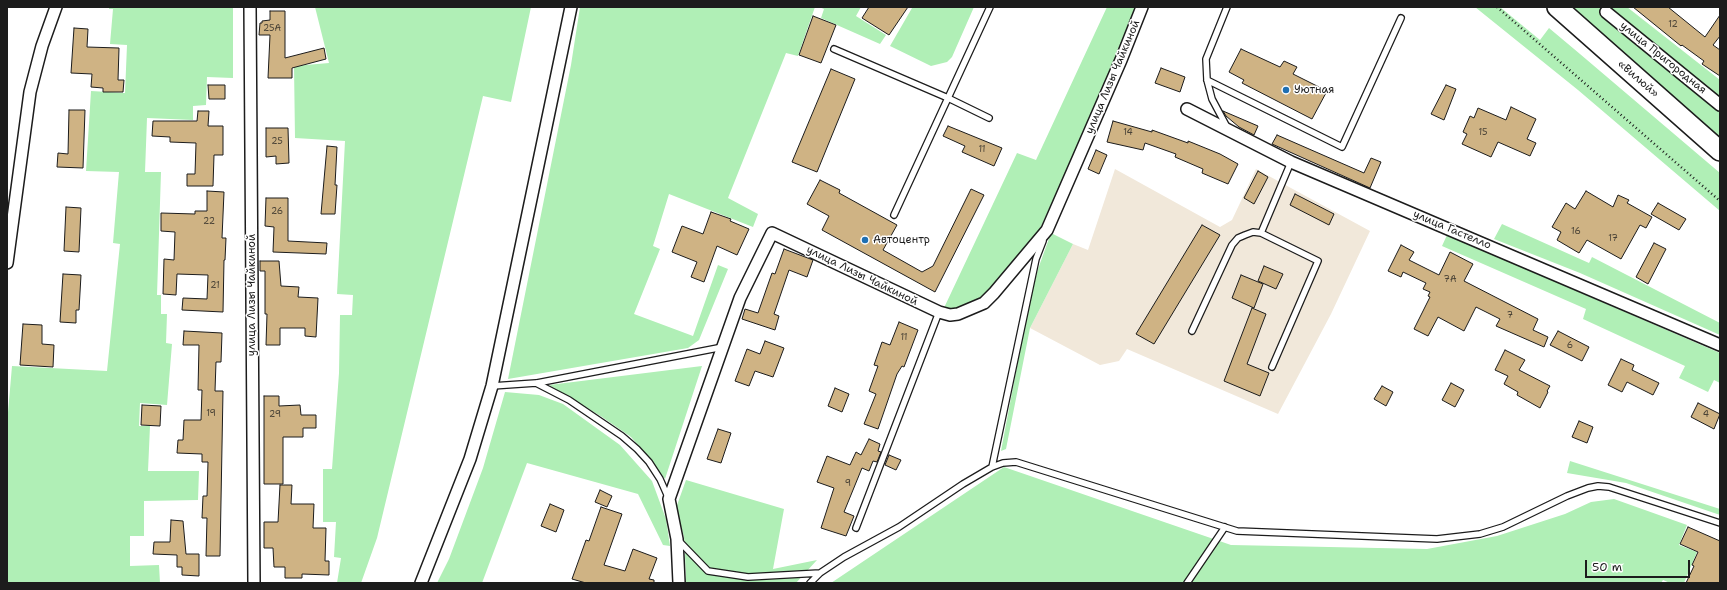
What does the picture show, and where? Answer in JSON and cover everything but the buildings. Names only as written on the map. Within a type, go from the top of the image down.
[{"type":"highway","name":"«Вилюй»","points":[[1557,7],[1720,151]]},
{"type":"street","points":[[7,263],[30,92],[42,46],[56,7]]},
{"type":"street","name":"улица Лизы Чайкиной","points":[[250,7],[254,583]]},
{"type":"street","points":[[421,583],[470,459],[492,386],[571,7]]},
{"type":"street","name":"улица Лизы Чайкиной","points":[[669,500],[740,298],[772,233],[938,312],[950,315],[958,314],[984,303],[1047,230],[1121,60],[1142,7]]},
{"type":"street","name":"улица Пригородная","points":[[1606,12],[1720,105]]},
{"type":"street","name":"улица Гастелло","points":[[1187,109],[1291,162],[1720,345]]},
{"type":"street","points":[[669,500],[678,539],[679,583]]},
{"type":"lane","points":[[894,215],[990,7]]},
{"type":"lane","points":[[1226,7],[1206,59],[1207,80],[1212,99],[1229,131]]},
{"type":"lane","points":[[1207,80],[1342,147],[1400,18]]},
{"type":"lane","points":[[834,49],[948,98],[989,118]]},
{"type":"lane","points":[[1261,233],[1291,162]]},
{"type":"lane","points":[[992,467],[1036,258],[1047,230]]},
{"type":"lane","points":[[1192,331],[1232,245],[1238,238],[1245,234],[1261,233],[1318,261],[1272,367]]},
{"type":"lane","points":[[856,528],[938,312]]},
{"type":"lane","points":[[492,386],[536,383],[723,346]]},
{"type":"lane","points":[[536,383],[569,400],[622,436],[637,449],[649,462],[660,479],[669,500]]},
{"type":"lane","points":[[810,583],[820,573],[844,557],[899,527],[963,484],[992,467],[1003,463],[1016,462],[1237,531],[1437,539],[1480,534],[1503,527],[1567,496],[1598,486],[1609,487],[1720,523]]},
{"type":"lane","points":[[1186,583],[1225,527]]},
{"type":"lane","points":[[678,539],[708,571],[748,577],[820,573]]},
{"type":"path","points":[[1497,7],[1720,201]]},
{"type":"shaded area","points":[[1115,169],[1220,227],[1232,220],[1256,169],[1370,231],[1331,314],[1278,414],[1127,349],[1119,361],[1100,365],[1030,328],[1073,244],[1088,250]]},
{"type":"green space","points":[[109,7],[233,7],[233,78],[207,77],[206,105],[193,106],[193,120],[147,118],[145,172],[161,172],[157,295],[161,295],[161,314],[167,314],[166,343],[172,344],[167,405],[140,403],[139,426],[150,426],[148,471],[199,471],[198,500],[144,501],[144,536],[130,536],[130,566],[159,565],[160,583],[7,583],[7,424],[12,366],[107,371],[120,244],[113,243],[119,172],[86,171],[91,91],[125,93],[127,45],[110,44],[113,9],[109,9]]},
{"type":"green space","points":[[315,7],[531,7],[511,102],[483,96],[377,538],[361,583],[337,583],[341,558],[334,557],[336,522],[323,522],[323,469],[332,469],[339,373],[340,315],[352,315],[353,295],[337,294],[345,141],[295,138],[294,66],[329,63]]},
{"type":"green space","points":[[580,7],[815,7],[798,56],[786,53],[728,198],[758,214],[753,227],[669,194],[653,246],[660,249],[634,314],[693,336],[718,265],[728,269],[699,340],[688,348],[508,379],[571,65]]},
{"type":"green space","points":[[819,7],[861,7],[856,16],[886,35],[880,44],[821,18],[824,9]]},
{"type":"green space","points":[[911,7],[974,7],[952,57],[947,62],[931,66],[890,46],[912,8]]},
{"type":"green space","points":[[1107,7],[1137,7],[1116,60],[1039,231],[1020,260],[977,303],[953,310],[943,310],[1017,153],[1036,160]]},
{"type":"green space","points":[[1475,7],[1500,7],[1540,40],[1549,28],[1720,173],[1720,211],[1578,90]]},
{"type":"green space","points":[[1569,7],[1627,7],[1720,80],[1720,137]]},
{"type":"green space","points":[[1502,224],[1589,263],[1592,257],[1720,323],[1720,335],[1580,273],[1494,239]]},
{"type":"green space","points":[[1051,233],[1073,244],[1030,328],[1006,449],[1001,451],[1028,308],[1038,269]]},
{"type":"green space","points":[[1447,235],[1720,353],[1720,383],[1714,380],[1708,392],[1679,378],[1685,366],[1583,319],[1586,309],[1442,246]]},
{"type":"green space","points":[[702,366],[665,479],[631,437],[602,417],[549,385]]},
{"type":"green space","points":[[505,392],[539,395],[563,404],[620,445],[652,481],[666,519],[670,546],[663,545],[638,494],[527,463],[482,583],[437,583],[449,559],[483,468]]},
{"type":"green space","points":[[1570,461],[1720,509],[1720,515],[1626,483],[1567,473]]},
{"type":"green space","points":[[1004,467],[1231,545],[1427,549],[1497,536],[1565,514],[1591,502],[1614,499],[1687,525],[1679,545],[1697,552],[1684,583],[1670,583],[1663,580],[1661,583],[831,583]]},
{"type":"green space","points":[[686,480],[784,509],[773,569],[817,560],[796,583],[685,583],[684,537],[676,508]]},
{"type":"place","name":"Уютная","points":[[1286,90]]},
{"type":"place","name":"Автоцентр","points":[[865,240]]}]
